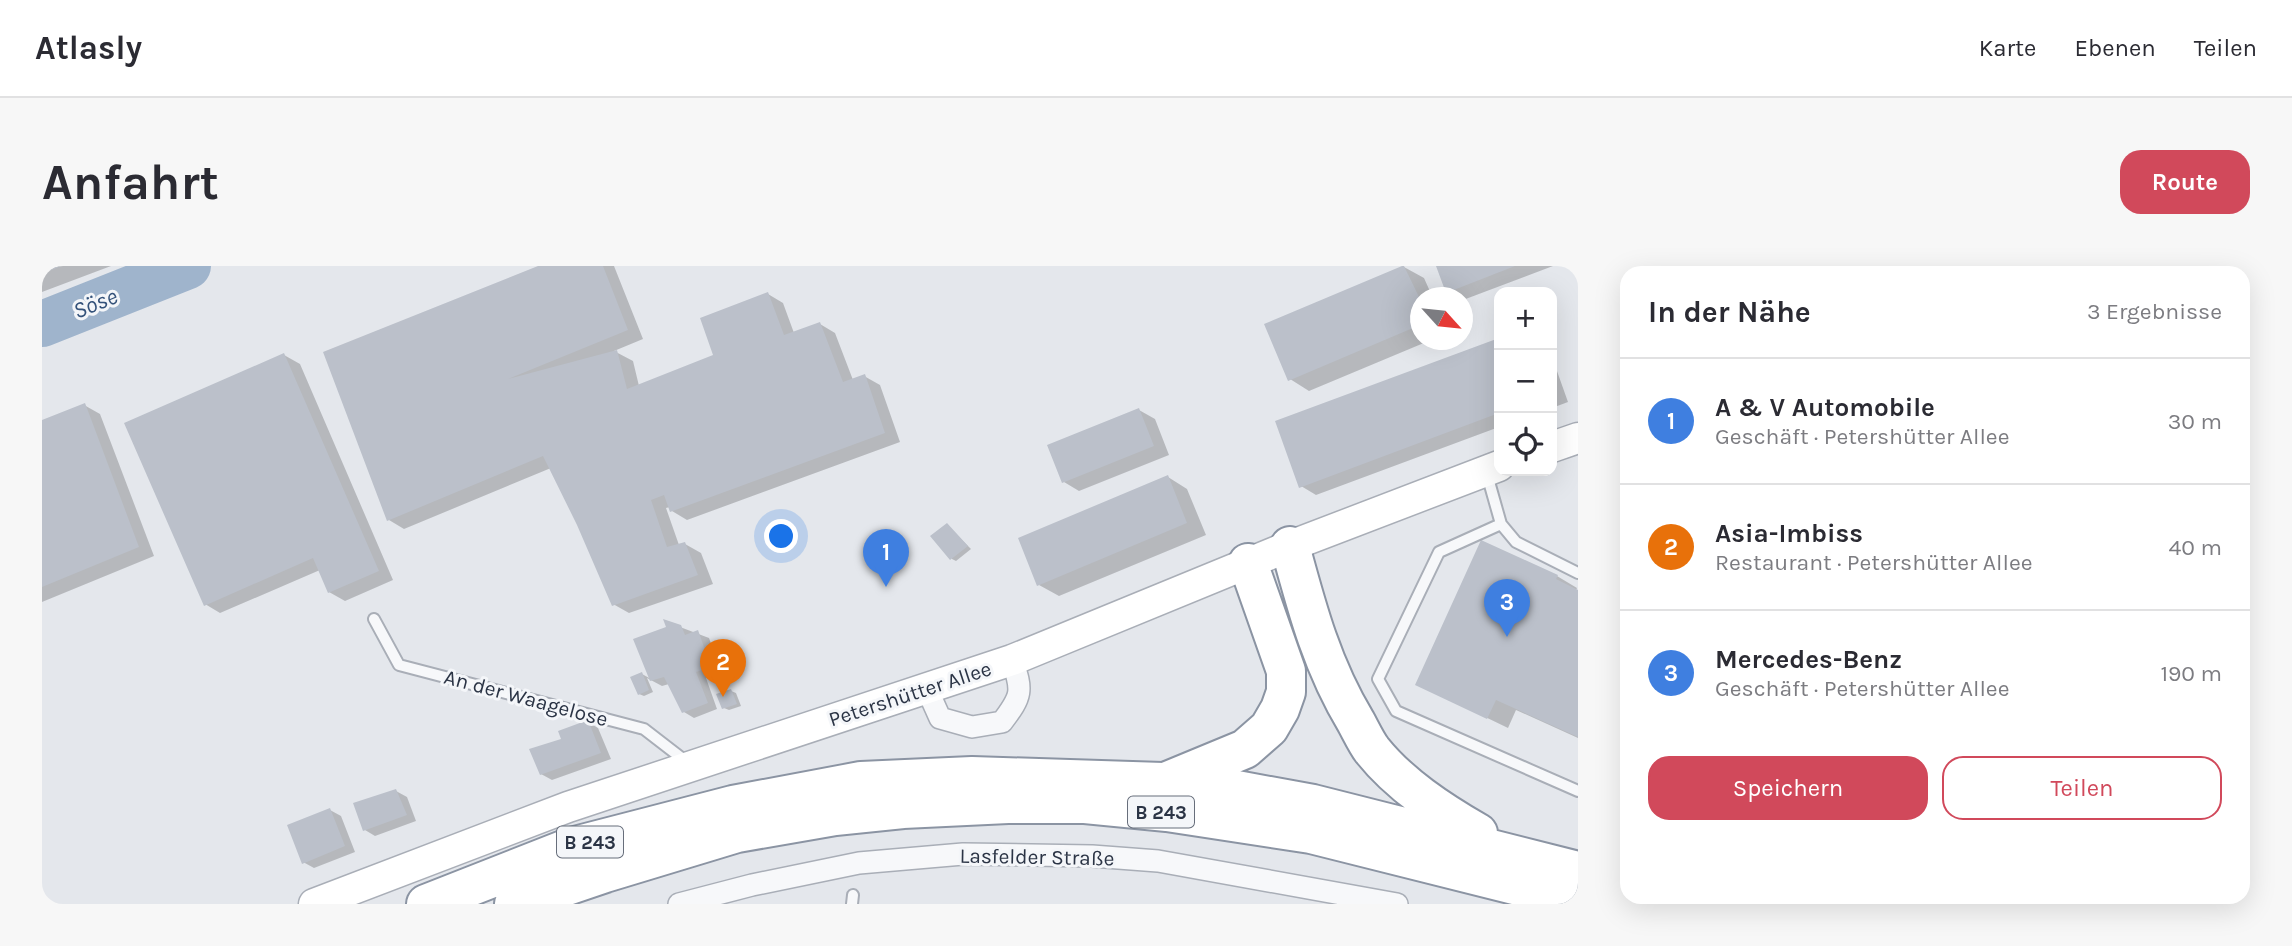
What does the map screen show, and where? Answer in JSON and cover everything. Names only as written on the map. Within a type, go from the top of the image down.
[{"type":"highway","points":[[1290,546],[1315,637],[1338,693],[1372,750],[1413,790],[1445,814],[1510,852]]},
{"type":"highway","points":[[1163,782],[1245,748],[1269,728],[1280,709],[1286,692],[1286,671],[1248,564]]},
{"type":"highway","name":"B 243","points":[[514,904],[605,873],[735,819],[862,781],[972,776],[1163,782],[1231,789],[1313,804],[1578,871]]},
{"type":"highway","name":"B 243","points":[[426,904],[570,847],[735,819],[835,816],[903,809],[1008,804],[1085,804],[1311,834],[1578,901]]},
{"type":"main road","points":[[1557,445],[1578,438]]},
{"type":"main road","name":"Petershütter Allee","points":[[314,904],[568,807],[1012,660],[1290,546],[1492,468]]},
{"type":"street","points":[[927,689],[940,718],[972,727],[1002,722],[1017,702],[1020,682],[1012,660]]},
{"type":"street","name":"Lasfelder Straße","points":[[679,904],[752,885],[859,863],[963,854],[1093,856],[1158,861],[1397,904]]},
{"type":"lane","points":[[1492,468],[1501,524],[1516,542],[1578,573]]},
{"type":"lane","points":[[1501,524],[1439,552],[1378,679],[1396,710],[1578,791]]},
{"type":"lane","name":"An der Waagelose","points":[[374,619],[399,665],[644,729],[692,766]]},
{"type":"building","points":[[42,266],[61,266],[42,274]]},
{"type":"building","points":[[538,266],[603,266],[628,330],[508,379],[617,350],[627,389],[713,355],[700,318],[768,292],[784,335],[820,322],[843,382],[865,374],[885,433],[670,512],[664,495],[651,500],[667,547],[685,542],[698,575],[612,606],[543,456],[387,521],[323,352]]},
{"type":"building","points":[[1402,266],[1414,287],[1410,287],[1410,329],[1288,381],[1264,324]]},
{"type":"building","points":[[1436,266],[1515,266],[1461,287],[1444,287]]},
{"type":"building","points":[[1494,340],[1494,415],[1299,488],[1275,421],[1467,350],[1473,350],[1473,348]]},
{"type":"building","points":[[284,353],[379,571],[328,593],[313,558],[204,606],[124,423]]},
{"type":"building","points":[[85,403],[139,547],[42,587],[42,420]]},
{"type":"building","points":[[1139,408],[1154,446],[1062,483],[1047,445]]},
{"type":"building","points":[[1168,475],[1187,523],[1037,586],[1018,538]]},
{"type":"building","points":[[947,523],[968,546],[950,560],[930,536]]},
{"type":"building","points":[[1481,540],[1558,575],[1556,579],[1578,590],[1578,737],[1496,700],[1487,719],[1415,685]]},
{"type":"building","points":[[663,619],[681,625],[685,635],[698,630],[711,667],[696,672],[708,703],[682,713],[664,677],[650,681],[633,639],[666,627]]},
{"type":"building","points":[[642,672],[649,690],[638,695],[630,677]]},
{"type":"building","points":[[731,689],[737,704],[722,709],[716,694]]},
{"type":"building","points":[[588,720],[601,753],[540,775],[529,749],[561,739],[558,731]]},
{"type":"building","points":[[396,789],[407,815],[363,831],[353,803]]},
{"type":"building","points":[[330,808],[345,846],[302,864],[287,825]]},
{"type":"waterway","name":"Söse","points":[[42,324],[188,266]]},
{"type":"place","name":"A & V Automobile","points":[[886,587]]},
{"type":"place","name":"Mercedes-Benz","points":[[1507,637]]},
{"type":"place","name":"Asia-Imbiss","points":[[723,697]]}]
